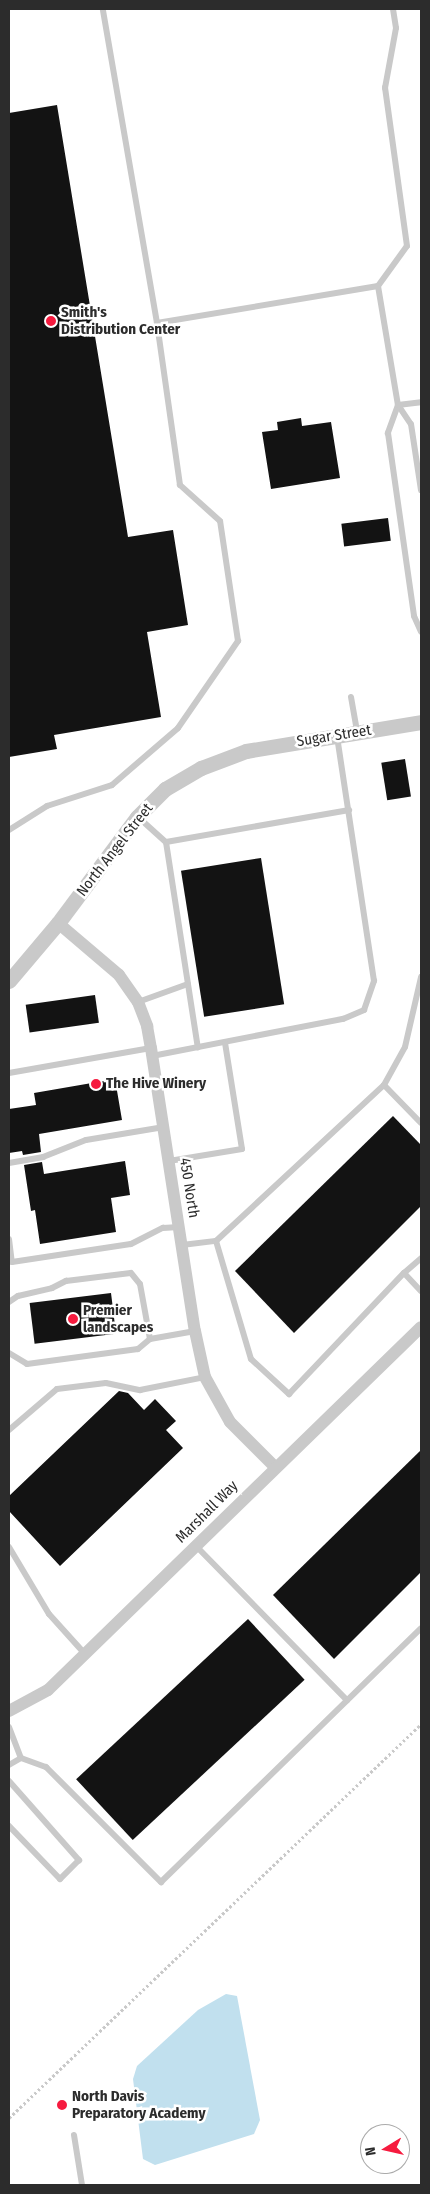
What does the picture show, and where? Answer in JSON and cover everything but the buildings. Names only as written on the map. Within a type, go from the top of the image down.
[{"type":"street","name":"Sugar Street","points":[[246,751],[337,734],[421,722]]},
{"type":"street","name":"North Angel Street","points":[[9,981],[58,923],[137,817],[165,789],[201,768],[246,751]]},
{"type":"street","name":"450 North","points":[[58,923],[119,975],[138,1002],[147,1026],[152,1052],[195,1331],[205,1377],[230,1422],[276,1467]]},
{"type":"street","name":"Marshall Way","points":[[9,1711],[48,1690],[421,1327]]},
{"type":"lane","points":[[9,830],[47,806],[112,785],[178,728],[238,641],[220,521],[180,485],[157,323],[103,9]]},
{"type":"lane","points":[[157,323],[378,286],[407,246],[385,88],[396,28],[393,9]]},
{"type":"lane","points":[[378,286],[398,405],[411,424],[421,490]]},
{"type":"lane","points":[[398,405],[421,402]]},
{"type":"lane","points":[[398,405],[388,433],[414,616],[421,632]]},
{"type":"lane","points":[[351,697],[357,732]]},
{"type":"lane","points":[[9,1073],[152,1052],[198,1048],[343,1019],[364,1010],[374,980],[337,734]]},
{"type":"lane","points":[[166,842],[349,810]]},
{"type":"lane","points":[[137,817],[166,842],[198,1048]]},
{"type":"lane","points":[[182,1245],[216,1241],[384,1085],[405,1047],[421,977]]},
{"type":"lane","points":[[138,1002],[188,984]]},
{"type":"lane","points":[[169,1161],[242,1149],[225,1043]]},
{"type":"lane","points":[[384,1085],[421,1123]]},
{"type":"lane","points":[[9,1163],[43,1157],[86,1140],[164,1127]]},
{"type":"lane","points":[[9,1239],[12,1262],[131,1244],[163,1228],[179,1227]]},
{"type":"lane","points":[[216,1241],[251,1359],[289,1394],[404,1273],[421,1258]]},
{"type":"lane","points":[[9,1302],[18,1296],[52,1288],[66,1281],[131,1273],[140,1284],[150,1339]]},
{"type":"lane","points":[[404,1273],[421,1291]]},
{"type":"lane","points":[[9,1352],[27,1364],[138,1349],[150,1339],[195,1331]]},
{"type":"lane","points":[[9,1430],[57,1389],[106,1383],[140,1390],[205,1377]]},
{"type":"lane","points":[[196,1546],[347,1700]]},
{"type":"lane","points":[[9,1547],[49,1614],[85,1654]]},
{"type":"lane","points":[[9,1727],[21,1758],[46,1767],[161,1882],[421,1628]]},
{"type":"lane","points":[[9,1766],[21,1758]]},
{"type":"lane","points":[[9,1781],[79,1860],[60,1878],[9,1826]]},
{"type":"lane","points":[[74,2135],[82,2185]]},
{"type":"path","points":[[9,2118],[421,1724]]},
{"type":"water","points":[[226,1994],[237,1996],[260,2120],[254,2134],[155,2165],[143,2159],[133,2079],[137,2066],[198,2010]]},
{"type":"place","name":"Smith's Distribution Center","points":[[51,321]]},
{"type":"place","name":"The Hive Winery","points":[[96,1084]]},
{"type":"place","name":"Premier landscapes","points":[[73,1319]]},
{"type":"place","name":"North Davis Preparatory Academy","points":[[62,2105]]}]
